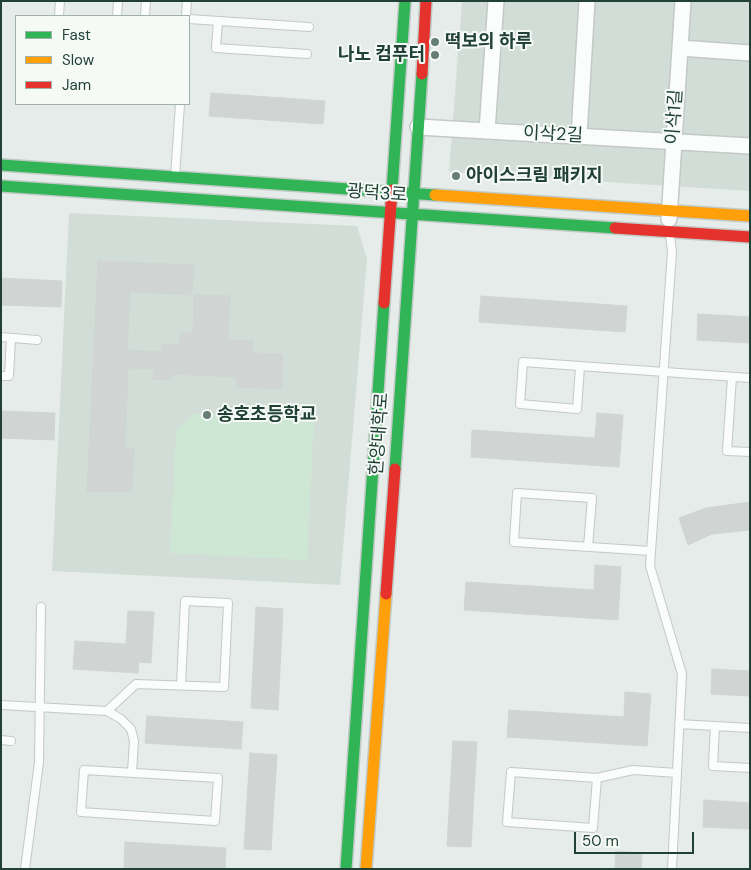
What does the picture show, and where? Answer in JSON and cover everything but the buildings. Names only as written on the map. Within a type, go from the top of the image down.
[{"type":"street","name":"한양대학로","points":[[346,869],[405,1]]},
{"type":"street","name":"한양대학로","points":[[366,869],[415,193],[426,1]]},
{"type":"street","points":[[487,131],[496,1]]},
{"type":"street","points":[[579,136],[587,1]]},
{"type":"street","name":"이삭1길","points":[[670,232],[668,210],[683,1]]},
{"type":"street","points":[[680,48],[750,53]]},
{"type":"street","name":"이삭2길","points":[[418,127],[750,146]]},
{"type":"street","name":"광덕3로","points":[[1,165],[750,216]]},
{"type":"street","name":"광덕3로","points":[[1,186],[750,237]]},
{"type":"lane","points":[[59,15],[60,1]]},
{"type":"lane","points":[[117,15],[118,1]]},
{"type":"lane","points":[[145,15],[146,1]]},
{"type":"lane","points":[[186,15],[187,1]]},
{"type":"lane","points":[[190,19],[309,27]]},
{"type":"lane","points":[[218,21],[216,48],[308,54]]},
{"type":"lane","points":[[175,177],[180,105]]},
{"type":"lane","points":[[670,232],[672,252],[650,566],[682,674],[672,869]]},
{"type":"lane","points":[[1,337],[37,340]]},
{"type":"lane","points":[[1,376],[9,376],[11,338]]},
{"type":"lane","points":[[580,367],[577,409],[520,404],[523,362],[750,378]]},
{"type":"lane","points":[[732,377],[727,451],[750,452]]},
{"type":"lane","points":[[588,547],[592,498],[517,493],[514,542],[588,547],[651,551]]},
{"type":"lane","points":[[107,711],[136,684],[224,687],[228,603],[185,601],[181,685]]},
{"type":"lane","points":[[25,869],[39,762],[41,607]]},
{"type":"lane","points":[[1,705],[107,711],[121,719],[130,729],[134,741],[132,772]]},
{"type":"lane","points":[[679,724],[750,728]]},
{"type":"lane","points":[[715,726],[714,766],[750,768]]},
{"type":"lane","points":[[1,740],[11,741]]},
{"type":"lane","points":[[84,770],[132,772],[218,778],[215,821],[81,812],[84,770]]},
{"type":"lane","points":[[597,778],[593,828],[507,822],[511,772],[597,778],[634,770],[677,773]]},
{"type":"shaded area","points":[[462,1],[750,1],[750,191],[449,172]]},
{"type":"shaded area","name":"송호초등학교","points":[[69,213],[357,226],[367,259],[340,585],[52,571]]},
{"type":"green space","points":[[194,414],[314,420],[307,560],[170,553],[176,430]]},
{"type":"traffic: fast","points":[[392,190],[405,1]]},
{"type":"traffic: fast","points":[[395,469],[422,74]]},
{"type":"traffic: fast","points":[[1,165],[435,195]]},
{"type":"traffic: fast","points":[[1,186],[615,228]]},
{"type":"traffic: fast","points":[[346,869],[384,303]]},
{"type":"traffic: slow","points":[[435,195],[750,216]]},
{"type":"traffic: slow","points":[[366,869],[386,594]]},
{"type":"traffic: jam","points":[[422,74],[426,1]]},
{"type":"traffic: jam","points":[[384,303],[392,190]]},
{"type":"traffic: jam","points":[[615,228],[750,237]]},
{"type":"traffic: jam","points":[[386,594],[395,469]]},
{"type":"place","name":"떡보의 하루","points":[[435,42]]},
{"type":"place","name":"나노 컴푸터","points":[[435,55]]},
{"type":"place","name":"아이스크림 패키지","points":[[456,176]]},
{"type":"place","name":"송호초등학교","points":[[207,415]]}]
